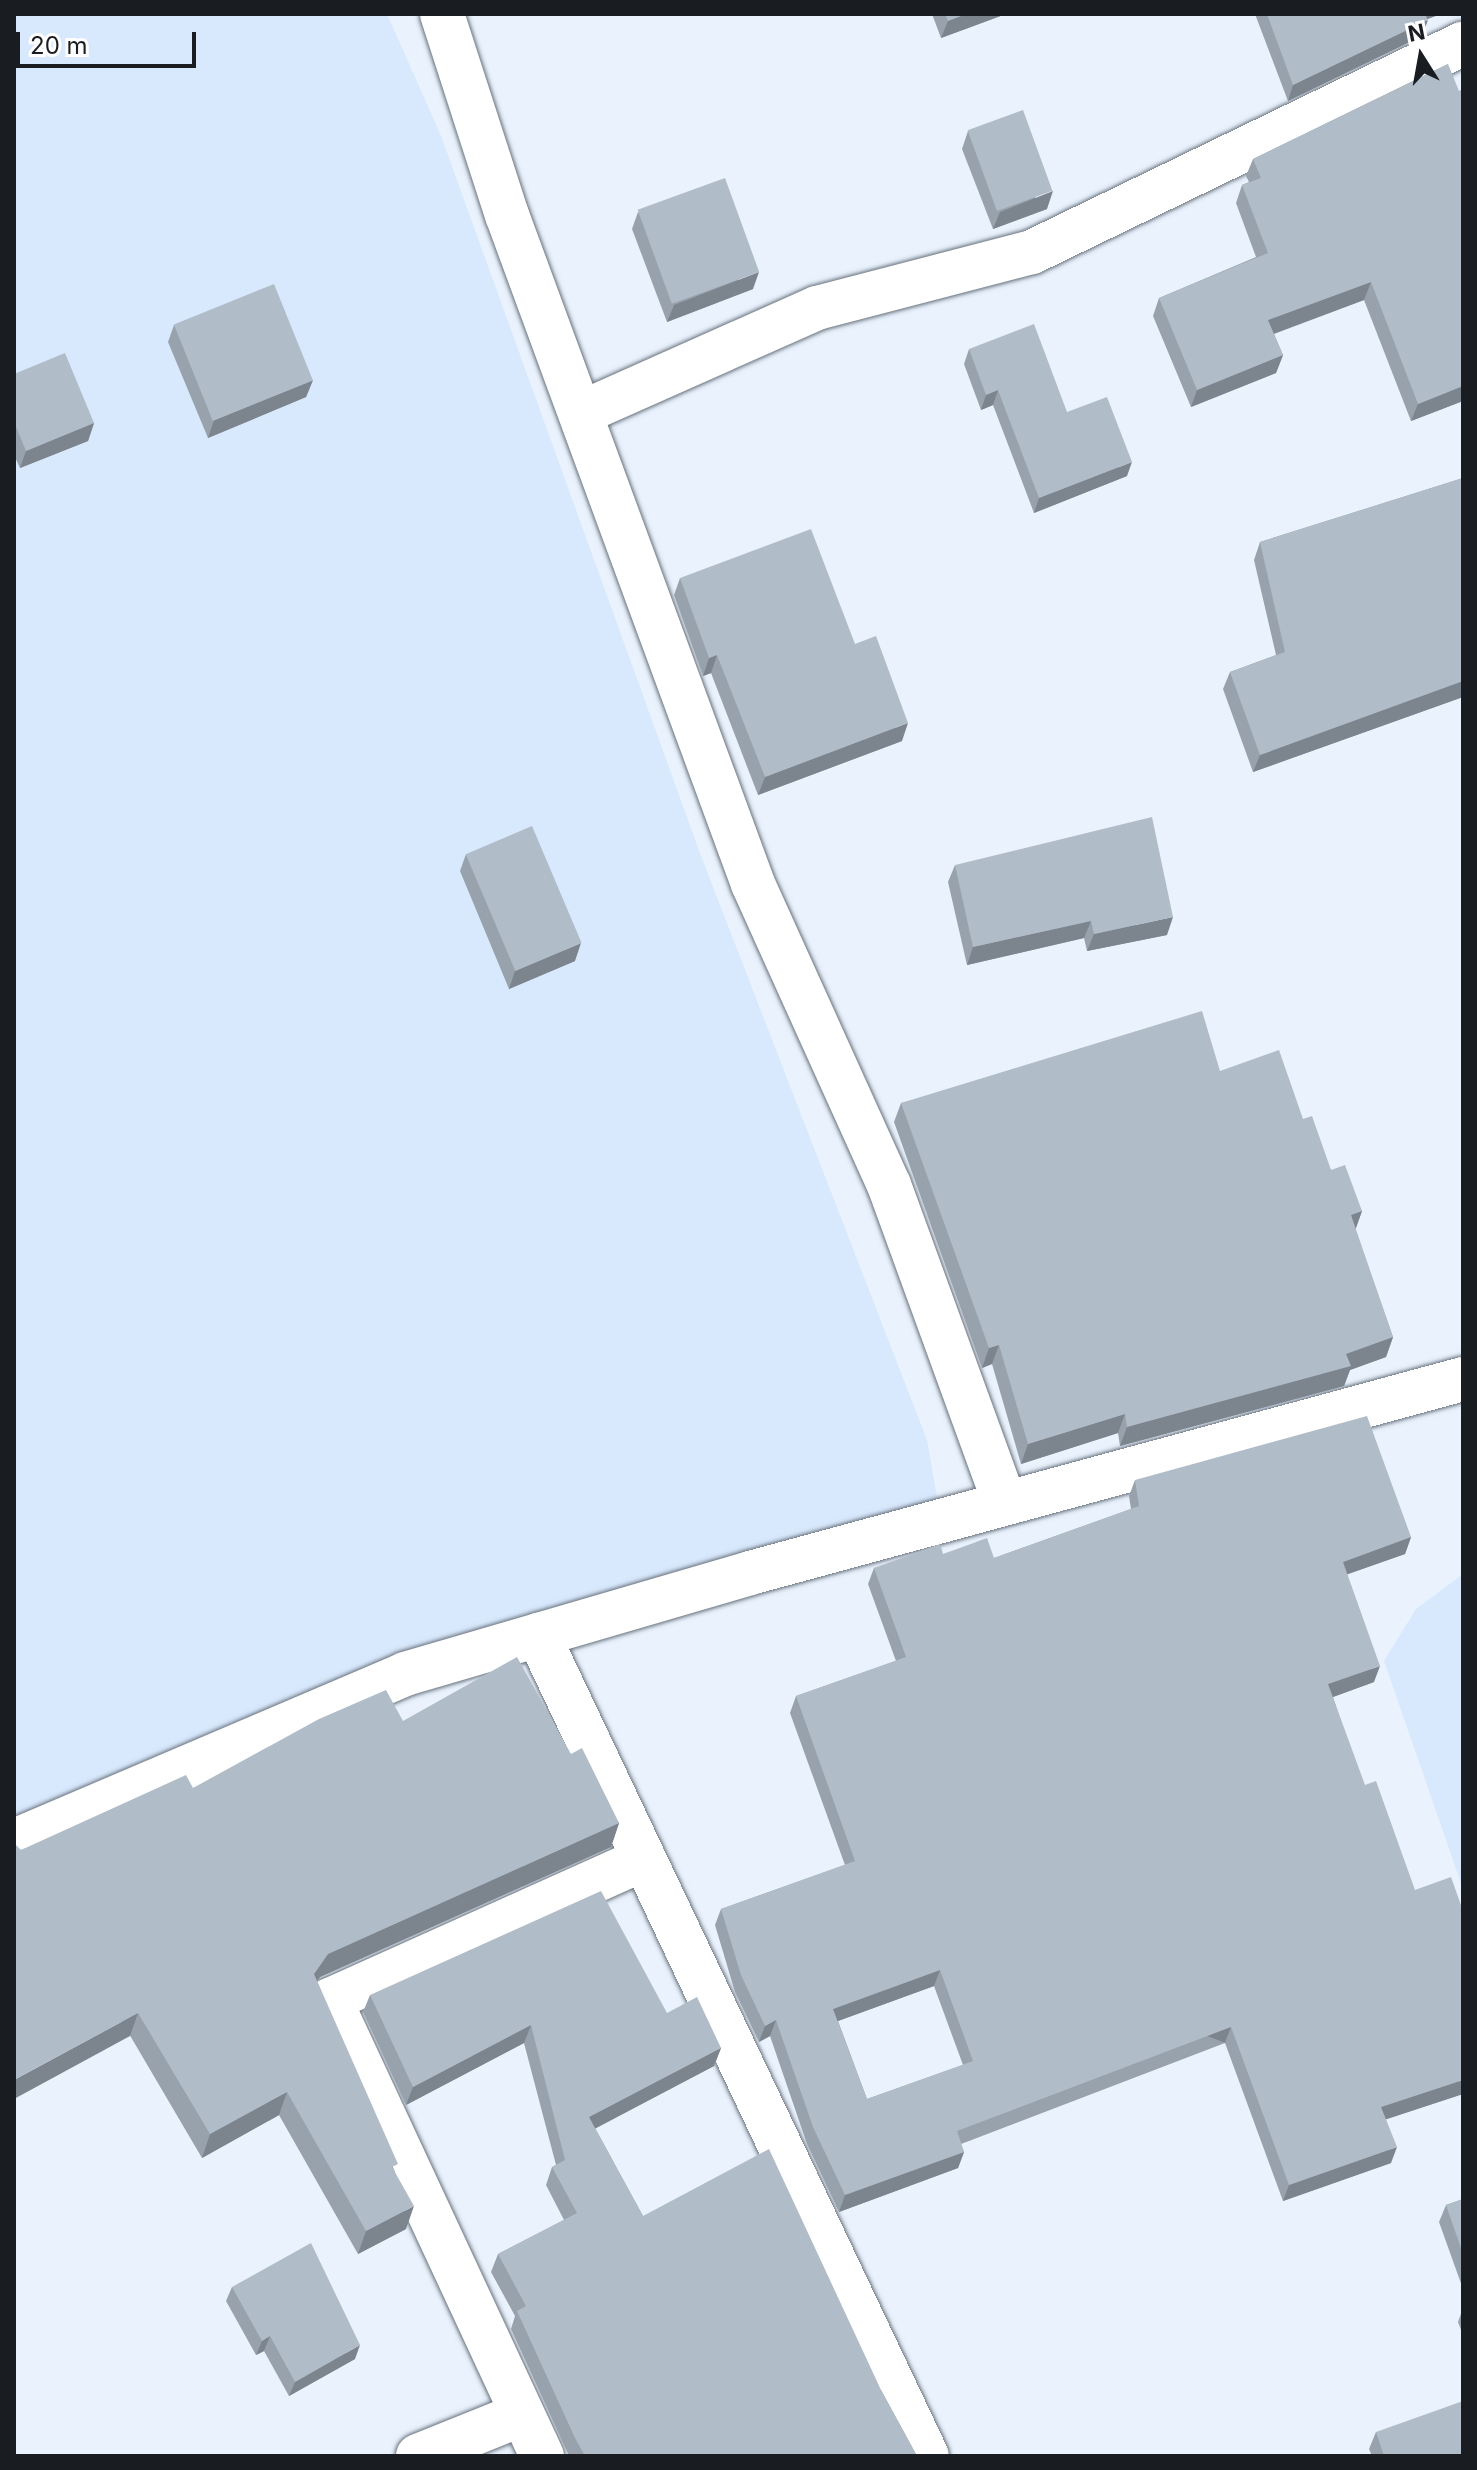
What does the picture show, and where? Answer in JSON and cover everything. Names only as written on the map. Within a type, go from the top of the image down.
[{"type":"street","points":[[442,14],[507,215],[753,884],[889,1185],[1005,1503]]},
{"type":"street","points":[[581,413],[817,308],[1032,252],[1463,44]]},
{"type":"street","points":[[14,1841],[405,1674],[1005,1503],[1463,1379]]},
{"type":"street","points":[[538,1635],[927,2456]]},
{"type":"street","points":[[542,2456],[330,2000],[644,1859]]},
{"type":"street","points":[[418,2456],[522,2414]]},
{"type":"shaded area","points":[[14,14],[387,14],[441,136],[701,856],[927,1440],[944,1537],[435,1644],[14,1821]]},
{"type":"shaded area","points":[[1463,1574],[1463,1889],[1384,1661],[1416,1609]]},
{"type":"building","points":[[945,14],[966,14],[948,21]]},
{"type":"building","points":[[1267,14],[1425,14],[1428,20],[1293,85]]},
{"type":"building","points":[[1448,64],[1459,91],[1463,89],[1463,386],[1418,404],[1371,282],[1268,320],[1283,355],[1197,390],[1159,298],[1268,253],[1242,185],[1261,178],[1253,159]]},
{"type":"building","points":[[1023,110],[1052,191],[997,211],[968,130]]},
{"type":"building","points":[[725,178],[759,272],[672,304],[638,210]]},
{"type":"building","points":[[274,284],[313,380],[213,421],[174,324]]},
{"type":"building","points":[[1034,324],[1067,412],[1107,397],[1132,462],[1039,498],[998,390],[986,395],[969,349]]},
{"type":"building","points":[[65,353],[94,423],[26,451],[14,422],[14,374]]},
{"type":"building","points":[[1463,478],[1463,681],[1260,755],[1230,672],[1285,652],[1260,542]]},
{"type":"building","points":[[811,529],[855,644],[876,636],[908,723],[765,777],[717,655],[709,658],[680,578]]},
{"type":"building","points":[[1152,817],[1173,917],[1094,934],[1091,921],[973,947],[955,865]]},
{"type":"building","points":[[532,826],[582,943],[515,971],[466,854]]},
{"type":"building","points":[[1202,1011],[1220,1071],[1279,1050],[1303,1119],[1312,1116],[1331,1170],[1345,1165],[1362,1211],[1351,1215],[1393,1337],[1346,1354],[1351,1366],[1127,1427],[1125,1414],[1028,1444],[999,1345],[989,1348],[901,1103]]},
{"type":"building","points":[[1367,1416],[1411,1537],[1343,1562],[1380,1666],[1328,1684],[1365,1785],[1376,1781],[1415,1890],[1451,1877],[1463,1911],[1463,2080],[1381,2107],[1397,2147],[1289,2185],[1231,2027],[957,2131],[964,2152],[845,2195],[813,2127],[776,2020],[765,2026],[741,1975],[721,1909],[855,1861],[796,1696],[906,1657],[874,1568],[940,1544],[943,1554],[987,1538],[994,1558],[1139,1506],[1135,1480]],"holes":[[[940,1970],[973,2061],[867,2099],[833,2009]]]},
{"type":"building","points":[[517,1657],[571,1754],[582,1748],[619,1823],[328,1954],[314,1974],[398,2164],[392,2167],[414,2206],[366,2231],[287,2092],[210,2134],[138,2013],[14,2080],[14,1843],[21,1850],[186,1775],[193,1788],[319,1719],[386,1690],[403,1721]]},
{"type":"building","points":[[601,1891],[667,2013],[697,1997],[721,2048],[589,2117],[643,2216],[769,2149],[881,2390],[917,2456],[585,2456],[517,2311],[526,2306],[498,2254],[577,2213],[552,2167],[565,2160],[531,2025],[413,2087],[370,1995]]},
{"type":"building","points":[[1463,2199],[1463,2254],[1446,2205]]},
{"type":"building","points":[[311,2243],[360,2345],[295,2382],[270,2336],[262,2341],[232,2287]]},
{"type":"building","points":[[1463,2401],[1463,2456],[1384,2456],[1376,2432]]}]
